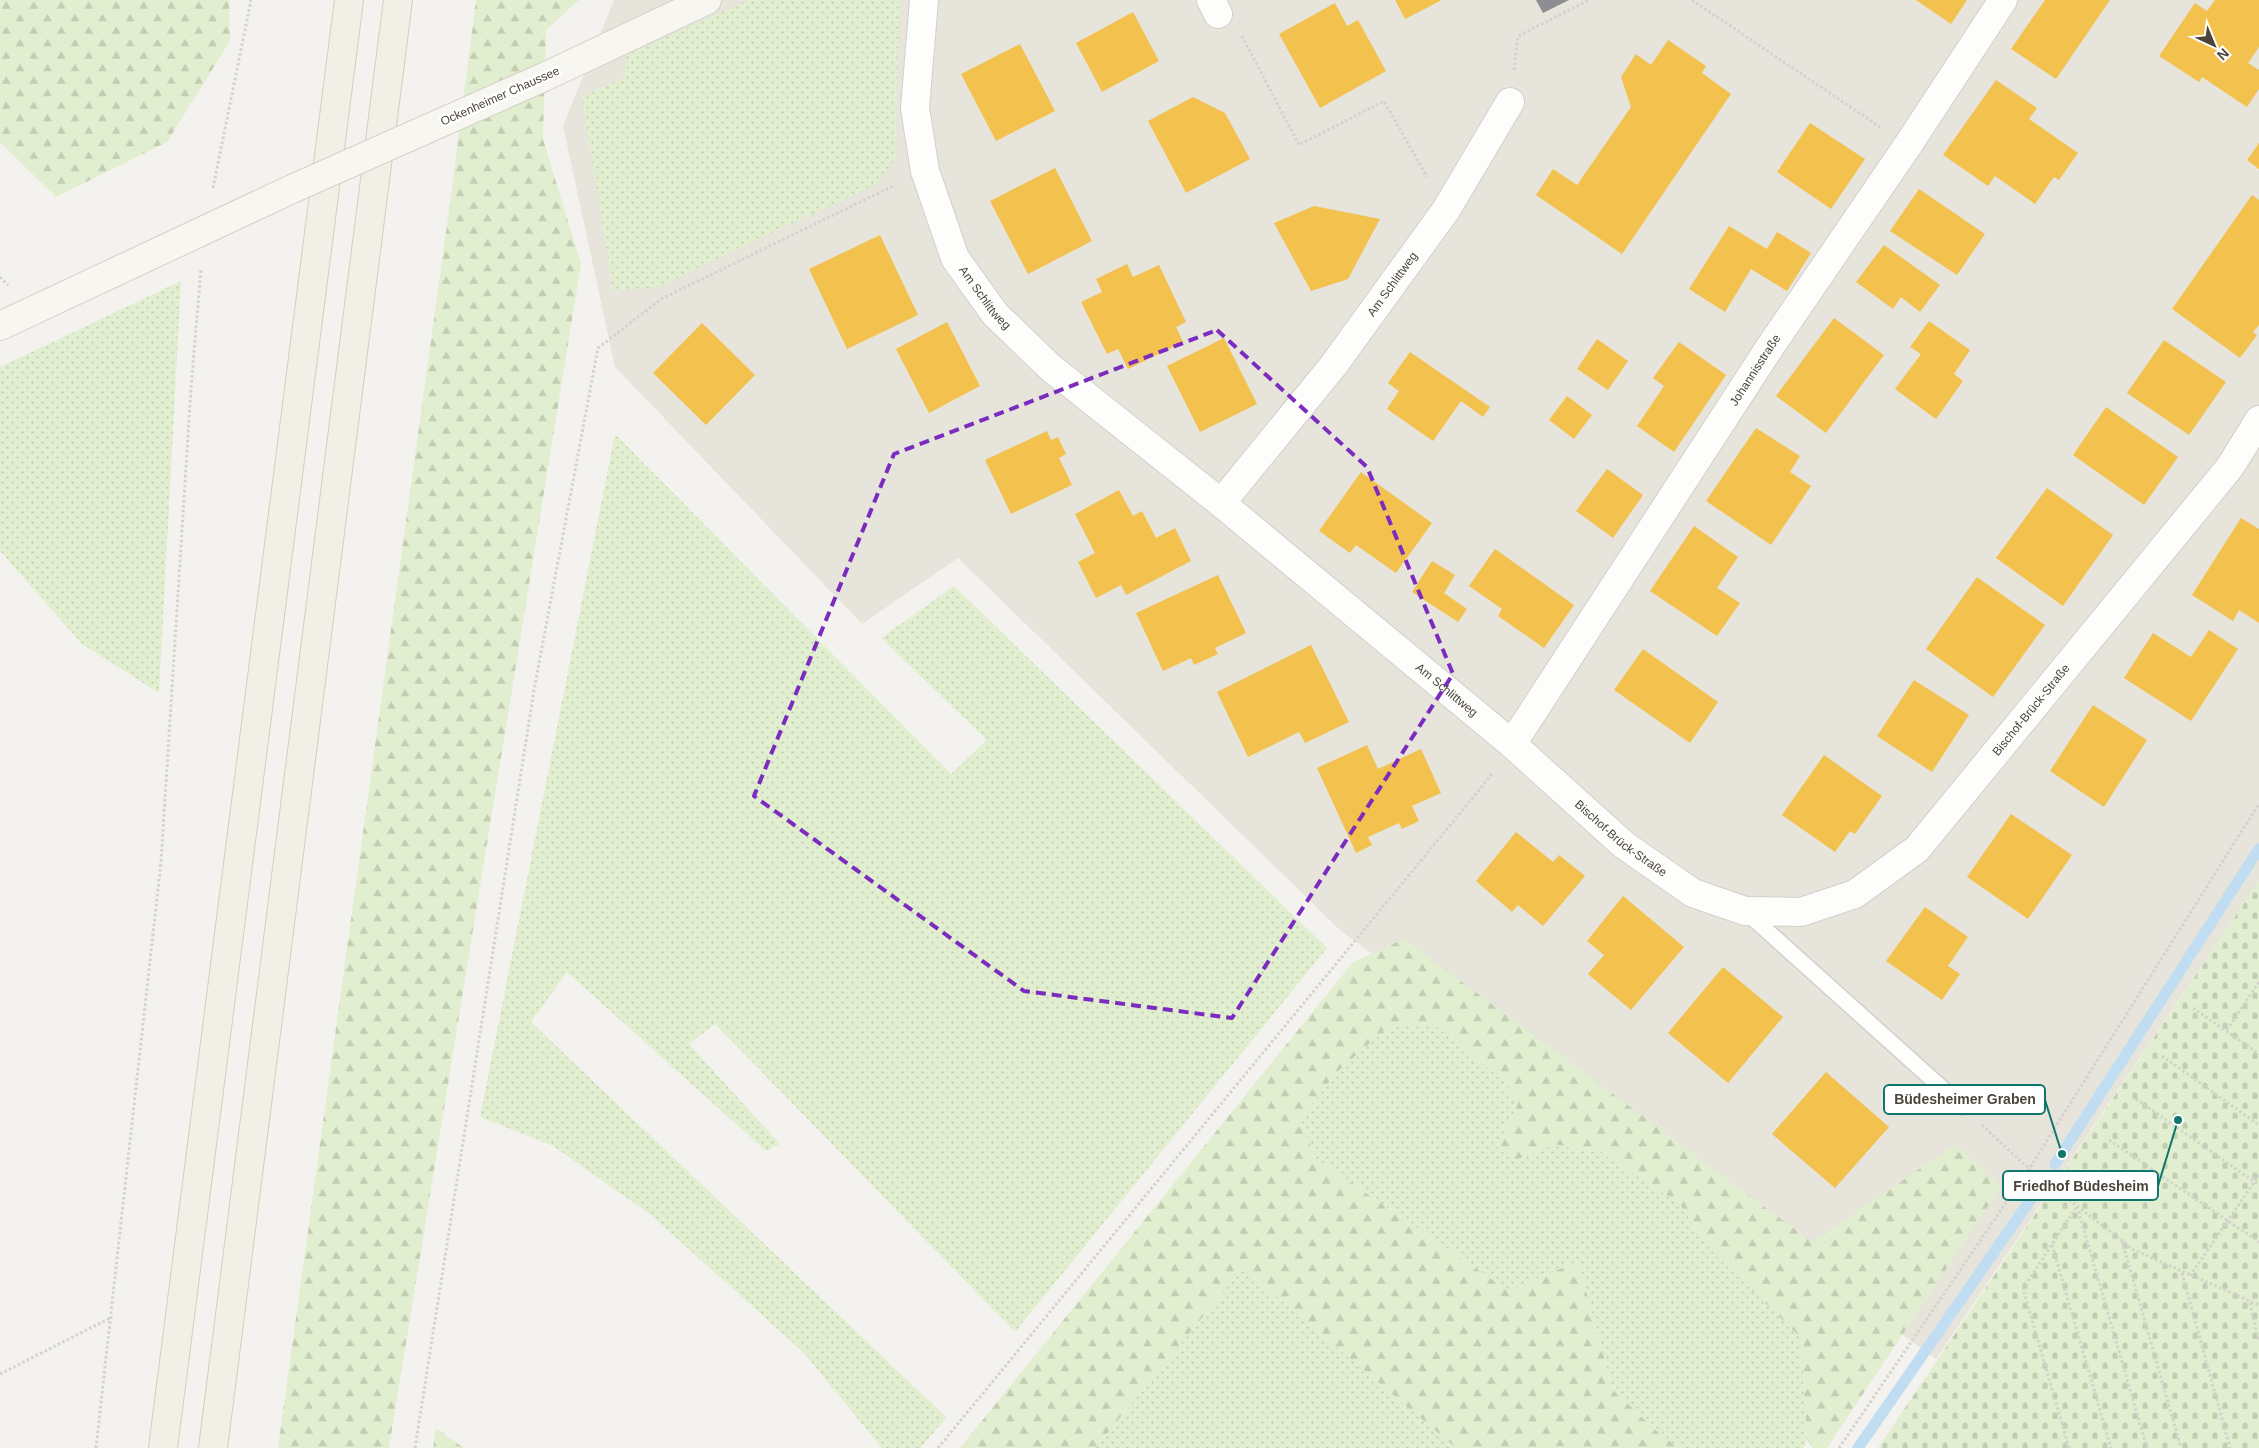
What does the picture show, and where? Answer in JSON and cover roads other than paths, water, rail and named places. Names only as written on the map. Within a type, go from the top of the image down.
[{"type":"main road","points":[[163,1448],[349,0]]},
{"type":"main road","points":[[213,1448],[398,0]]},
{"type":"street","name":"Ockenheimer Chaussee","points":[[0,326],[205,229],[544,77],[707,0]]},
{"type":"street","name":"Am Schlittweg","points":[[924,0],[915,108],[925,170],[955,258],[995,314],[1051,368],[1221,503],[1512,744]]},
{"type":"street","name":"Johannisstraße","points":[[1512,744],[1770,347],[1908,145],[2002,0]]},
{"type":"street","name":"Am Schlittweg","points":[[1221,503],[1333,366],[1446,210],[1510,102]]},
{"type":"street","name":"Bischof-Brück-Straße","points":[[1512,744],[1624,845],[1692,893],[1745,911],[1801,912],[1855,894],[1917,849],[2230,467],[2259,420]]},
{"type":"lane","name":"Bischof-Brück-Straße","points":[[1745,911],[1963,1107]]},
{"type":"waterway","points":[[2055,1164],[2259,849]]},
{"type":"waterway","points":[[1858,1448],[2033,1196]]},
{"type":"place","name":"Friedhof Büdesheim","points":[[2178,1120]]},
{"type":"place","name":"Büdesheimer Graben","points":[[2062,1154]]}]
